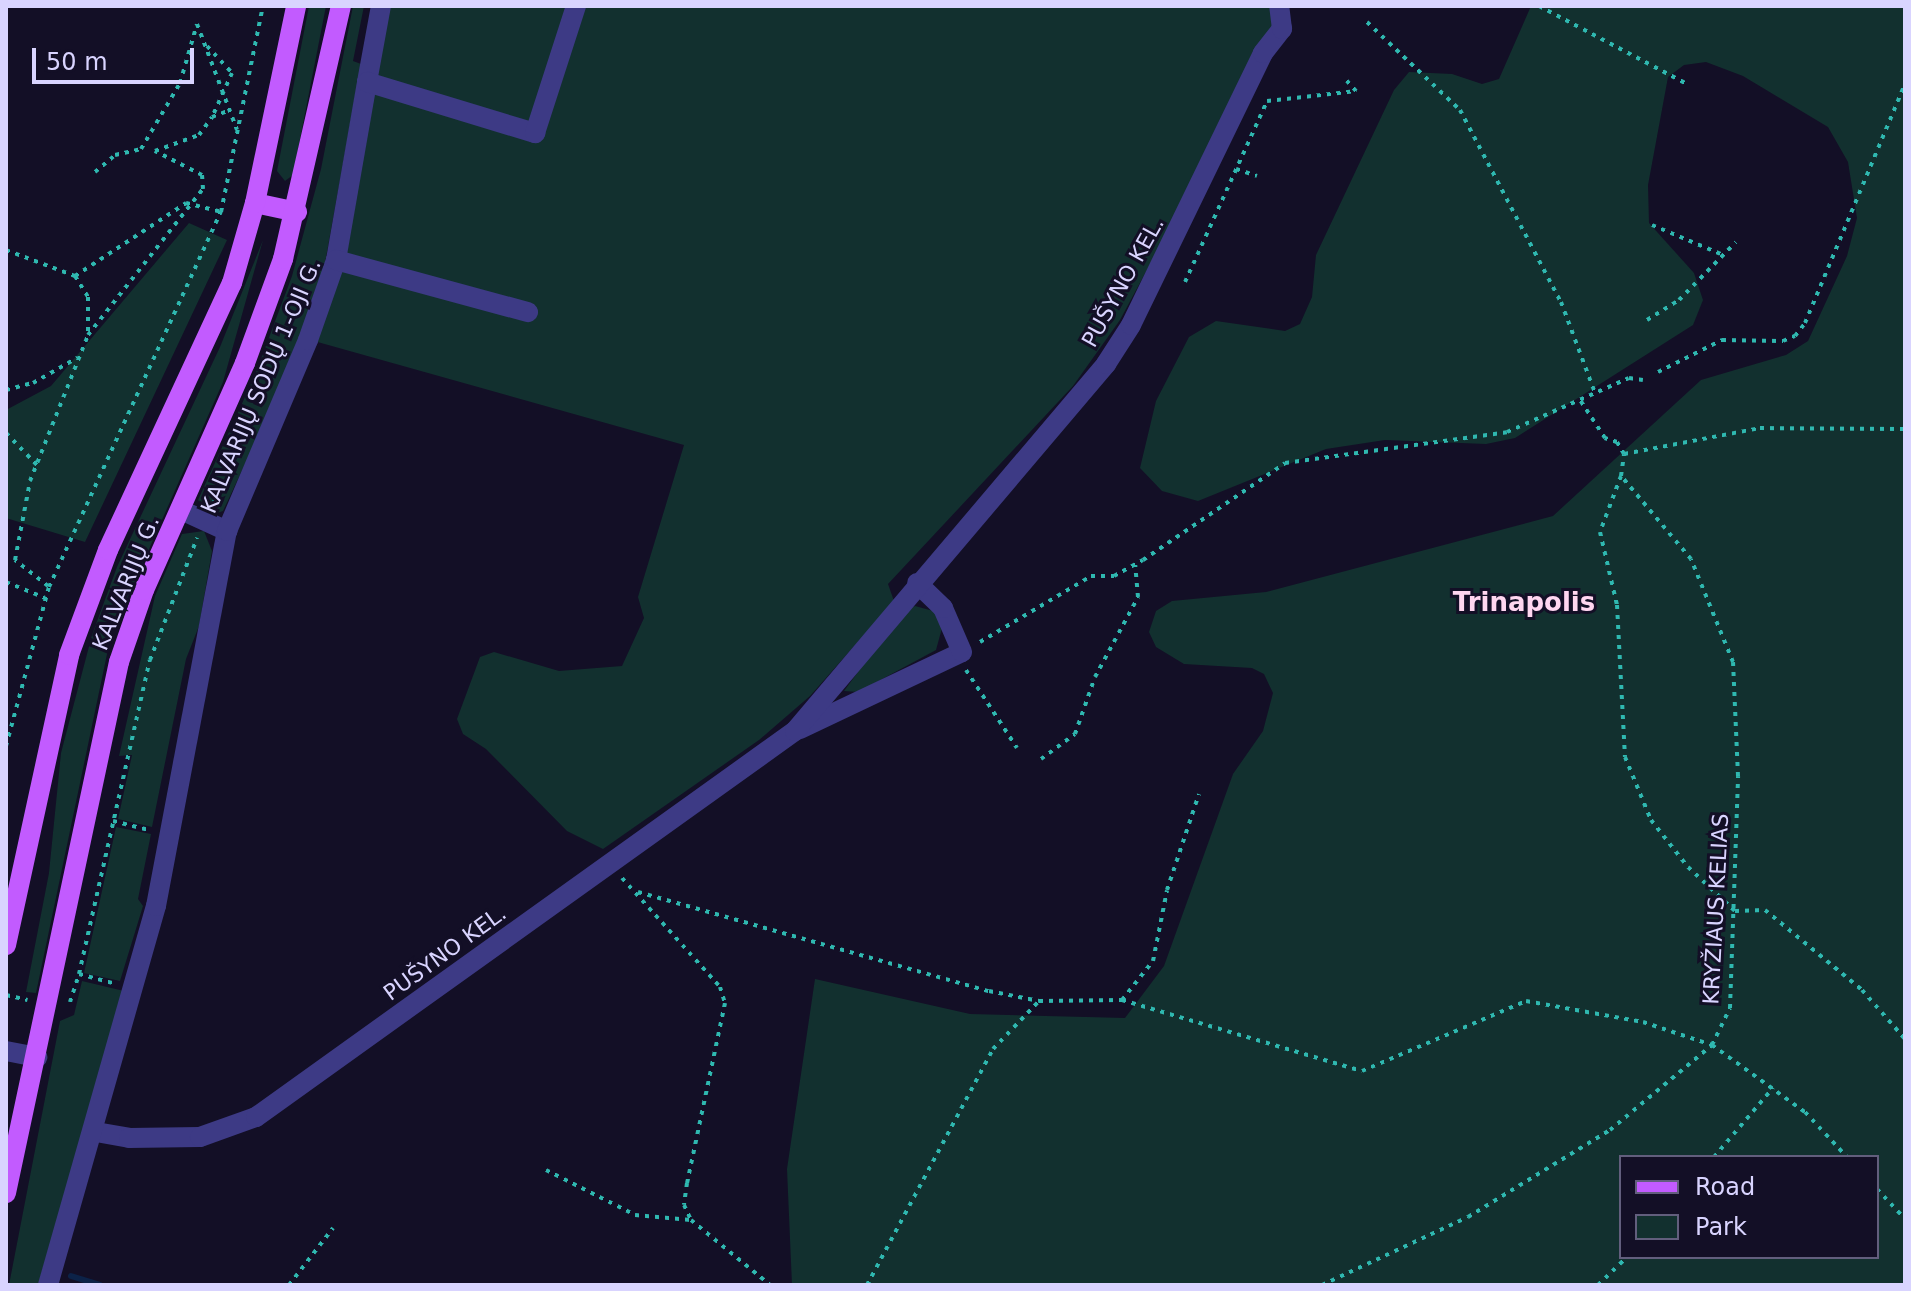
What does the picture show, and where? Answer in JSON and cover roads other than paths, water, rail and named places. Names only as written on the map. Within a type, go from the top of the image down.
[{"type":"main road","name":"KALVARIJŲ G.","points":[[6,945],[40,774],[86,604],[208,342],[255,203],[296,6]]},
{"type":"main road","name":"KALVARIJŲ G.","points":[[6,1193],[37,1057],[109,700],[144,590],[245,363],[297,212],[341,6]]},
{"type":"main road","points":[[255,203],[297,212]]},
{"type":"street","points":[[336,260],[381,6]]},
{"type":"street","points":[[367,82],[535,133],[576,6]]},
{"type":"street","name":"PUŠYNO KEL.","points":[[795,731],[917,583],[1106,364],[1214,160],[1263,53],[1282,29],[1279,6]]},
{"type":"street","name":"KALVARIJŲ SODŲ 1-OJI G.","points":[[181,510],[227,531],[308,340],[336,260],[528,312]]},
{"type":"street","points":[[48,1285],[96,1132],[156,906],[227,531]]},
{"type":"street","name":"PUŠYNO KEL.","points":[[96,1132],[129,1138],[200,1137],[234,1128],[795,731],[959,654],[943,608],[917,583]]},
{"type":"street","points":[[6,1051],[37,1057]]},
{"type":"waterway","points":[[71,1276],[100,1285]]},
{"type":"district","name":"Trinapolis","points":[[1524,603]]}]
